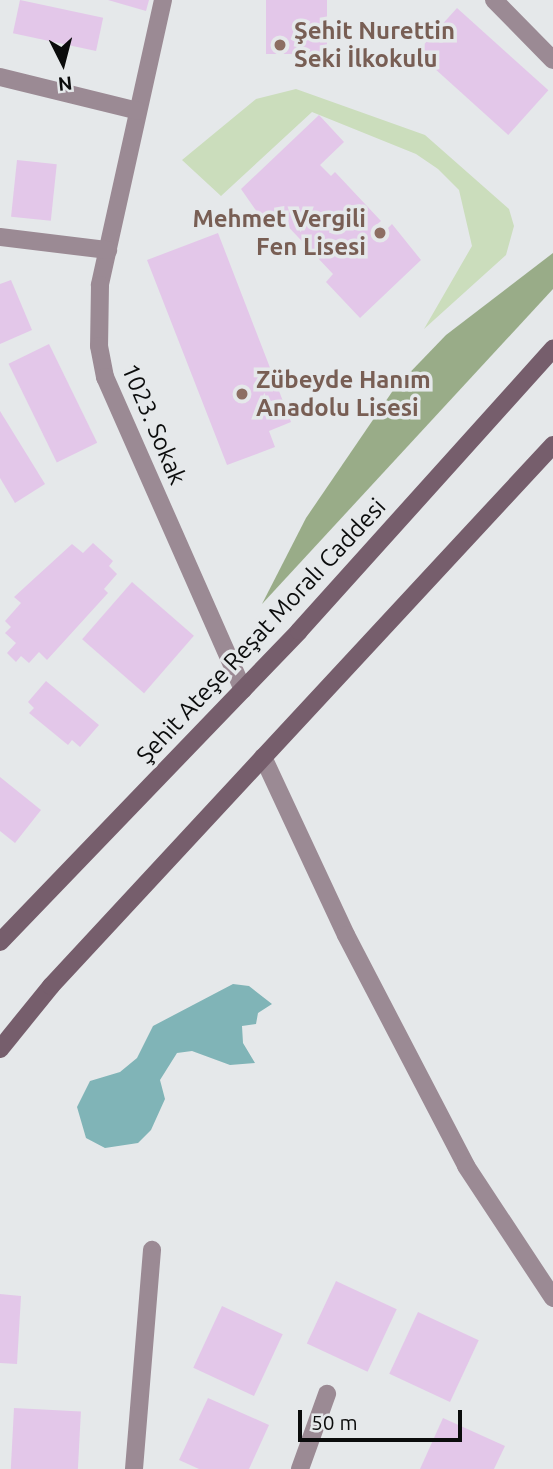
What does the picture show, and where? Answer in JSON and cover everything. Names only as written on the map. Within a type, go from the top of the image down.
[{"type":"main road","name":"Şehit Ateşe Reşat Moralı Caddesi","points":[[0,942],[243,690],[553,349]]},
{"type":"main road","points":[[0,1049],[51,986],[553,445]]},
{"type":"street","name":"1023. Sokak","points":[[163,0],[98,302],[101,362],[243,690]]},
{"type":"street","points":[[494,0],[553,60]]},
{"type":"street","points":[[0,77],[138,111]]},
{"type":"street","points":[[0,237],[108,250]]},
{"type":"street","points":[[263,757],[346,935],[466,1166],[553,1298]]},
{"type":"street","points":[[134,1469],[152,1250]]},
{"type":"street","points":[[300,1469],[327,1394]]},
{"type":"green space","points":[[296,89],[425,135],[509,209],[514,226],[506,255],[424,329],[472,246],[459,190],[438,169],[416,154],[312,112],[221,196],[182,160],[256,99]]},
{"type":"green space","points":[[553,253],[553,289],[262,604],[306,518],[394,389],[446,335]]},
{"type":"water","points":[[233,984],[249,986],[272,1004],[258,1013],[256,1024],[242,1026],[243,1043],[255,1063],[230,1065],[192,1051],[177,1053],[160,1080],[165,1099],[151,1130],[138,1143],[105,1148],[86,1138],[77,1107],[90,1081],[120,1072],[137,1058],[153,1026]]},
{"type":"building","points":[[20,0],[103,18],[96,51],[13,33]]},
{"type":"building","points":[[108,0],[149,0],[146,11]]},
{"type":"building","points":[[266,0],[327,0],[327,54],[266,54]]},
{"type":"building","points":[[457,8],[548,90],[508,135],[417,53]]},
{"type":"building","name":"Mehmet Vergili Fen Lisesi","points":[[319,115],[344,142],[320,165],[331,176],[335,172],[381,221],[375,226],[383,233],[392,224],[421,260],[360,318],[326,282],[333,274],[280,218],[269,229],[241,189]]},
{"type":"building","points":[[17,160],[57,164],[51,221],[11,217]]},
{"type":"building","name":"Zübeyde Hanım Anadolu Lisesi","points":[[218,233],[291,422],[269,431],[275,447],[227,465],[147,260]]},
{"type":"building","points":[[11,280],[32,330],[0,344],[0,284]]},
{"type":"building","points":[[49,344],[97,443],[57,463],[9,364]]},
{"type":"building","points":[[0,411],[45,484],[15,503],[0,478]]},
{"type":"building","points":[[93,543],[113,561],[109,566],[117,574],[104,589],[108,593],[47,660],[39,652],[29,663],[21,656],[16,662],[7,653],[16,643],[5,633],[11,627],[5,621],[21,603],[14,597],[72,544],[83,553]]},
{"type":"building","points":[[132,582],[194,636],[144,693],[82,639]]},
{"type":"building","points":[[46,681],[99,725],[80,747],[72,740],[68,745],[29,713],[34,708],[28,702]]},
{"type":"building","points":[[0,777],[41,810],[15,843],[0,831]]},
{"type":"building","points":[[336,1281],[397,1309],[368,1372],[307,1344]]},
{"type":"building","points":[[0,1294],[21,1296],[17,1364],[0,1363]]},
{"type":"building","points":[[222,1306],[283,1334],[254,1396],[193,1368]]},
{"type":"building","points":[[418,1312],[479,1340],[450,1402],[389,1374]]},
{"type":"building","points":[[208,1398],[269,1425],[249,1469],[199,1469],[179,1460]]},
{"type":"building","points":[[14,1408],[81,1412],[78,1469],[11,1469]]},
{"type":"building","points":[[443,1418],[505,1446],[494,1469],[420,1469]]},
{"type":"place","name":"Şehit Nurettin Seki İlkokulu","points":[[280,45]]},
{"type":"place","name":"Mehmet Vergili Fen Lisesi","points":[[380,233]]},
{"type":"place","name":"Zübeyde Hanım Anadolu Lisesi","points":[[242,394]]}]
